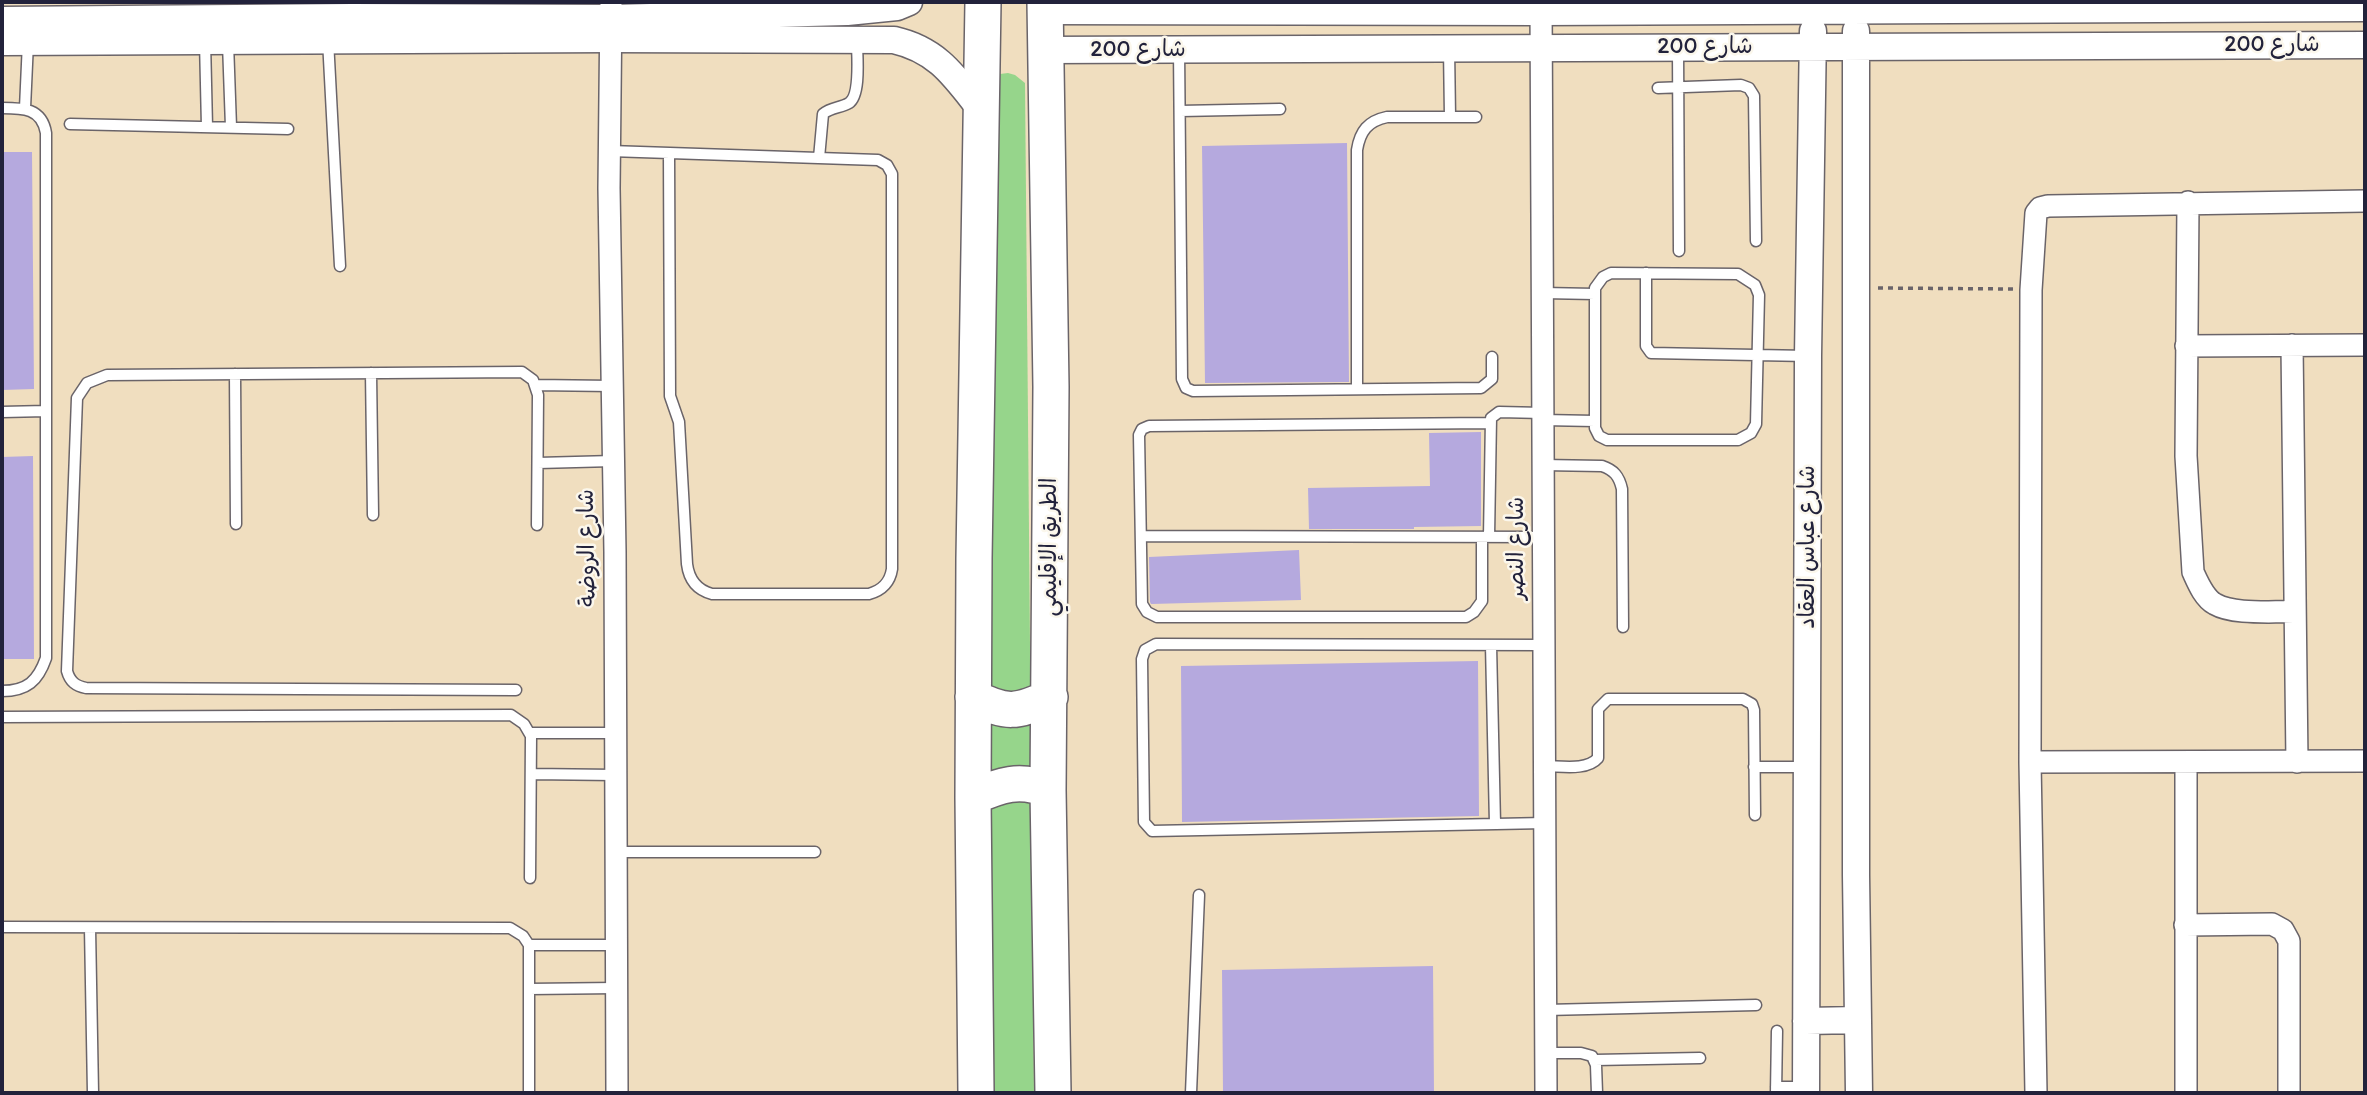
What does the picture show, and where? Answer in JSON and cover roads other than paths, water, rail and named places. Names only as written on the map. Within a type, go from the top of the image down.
[{"type":"highway","points":[[976,1093],[973,697],[983,2]]},
{"type":"highway","name":"الطريق الإقليمي","points":[[1045,6],[1051,387],[1048,790],[1053,1093]]},
{"type":"highway","points":[[973,697],[995,708],[1014,711],[1033,706],[1050,697]]},
{"type":"highway","points":[[973,797],[1012,783],[1032,784],[1048,790]]},
{"type":"street","points":[[2,42],[328,40],[611,20],[847,12],[909,2]]},
{"type":"street","name":"شارع 200","points":[[1045,6],[2365,8]]},
{"type":"street","name":"شارع عباس العقاد","points":[[1806,1090],[1808,356],[1813,6]]},
{"type":"street","name":"شارع عباس العقاد","points":[[1856,6],[1859,1093]]},
{"type":"street","name":"شارع النصر","points":[[1541,7],[1546,1093]]},
{"type":"street","points":[[2,20],[338,17],[611,20],[894,40],[927,51],[942,62],[981,110]]},
{"type":"street","name":"شارع الروضة","points":[[611,20],[617,1093]]},
{"type":"street","name":"شارع 200","points":[[1045,50],[2365,45]]},
{"type":"street","points":[[2036,1093],[2029,762],[2031,289],[2034,221],[2040,208],[2048,206],[2365,201]]},
{"type":"street","points":[[2188,202],[2186,456],[2193,572],[2200,587],[2216,605],[2245,611],[2294,612]]},
{"type":"street","points":[[2292,345],[2297,762]]},
{"type":"street","points":[[2186,346],[2365,345]]},
{"type":"street","points":[[2029,762],[2365,761]]},
{"type":"street","points":[[2186,762],[2186,1093]]},
{"type":"street","points":[[2185,925],[2272,924],[2283,930],[2290,941],[2289,1093]]},
{"type":"street","points":[[1806,1021],[1858,1020]]},
{"type":"lane","points":[[820,158],[823,114],[849,103],[856,94],[858,39]]},
{"type":"lane","points":[[328,40],[340,266]]},
{"type":"lane","points":[[207,127],[217,41]]},
{"type":"lane","points":[[217,41],[230,127]]},
{"type":"lane","points":[[25,108],[28,42]]},
{"type":"lane","points":[[1448,48],[1450,117]]},
{"type":"lane","points":[[1678,48],[1679,251]]},
{"type":"lane","points":[[1179,50],[1182,379],[1186,388],[1192,391],[1481,388],[1492,379],[1492,356]]},
{"type":"lane","points":[[1658,88],[1741,85],[1753,92],[1756,241]]},
{"type":"lane","points":[[2,108],[25,108],[38,114],[46,133],[46,658],[37,676],[25,687],[18,691],[2,691]]},
{"type":"lane","points":[[1180,111],[1280,109]]},
{"type":"lane","points":[[1357,389],[1359,138],[1365,127],[1375,120],[1387,117],[1476,117]]},
{"type":"lane","points":[[69,124],[288,129]]},
{"type":"lane","points":[[610,151],[878,160],[887,165],[891,174],[891,576],[882,589],[869,594],[712,594],[699,589],[687,572],[678,422],[670,396],[669,153]]},
{"type":"lane","points":[[1646,273],[1646,346],[1651,353],[1808,356]]},
{"type":"lane","points":[[1646,273],[1738,274],[1751,280],[1759,295],[1756,424],[1752,433],[1743,439],[1607,440],[1596,432],[1595,294],[1598,282],[1607,275],[1646,273]]},
{"type":"lane","points":[[1542,293],[1595,294]]},
{"type":"lane","points":[[516,690],[86,688],[71,682],[67,671],[75,407],[81,390],[94,379],[107,375],[514,372],[528,376],[536,385],[538,395],[537,525]]},
{"type":"lane","points":[[371,373],[373,515]]},
{"type":"lane","points":[[235,374],[236,524]]},
{"type":"lane","points":[[536,385],[612,386]]},
{"type":"lane","points":[[2,412],[46,411]]},
{"type":"lane","points":[[1489,423],[1145,426],[1139,435],[1142,604],[1147,612],[1157,617],[1466,617],[1474,612],[1482,601],[1489,423],[1494,414],[1499,412],[1595,421]]},
{"type":"lane","points":[[537,463],[613,461]]},
{"type":"lane","points":[[1543,465],[1602,466],[1611,469],[1620,481],[1623,627]]},
{"type":"lane","points":[[1141,536],[1544,537]]},
{"type":"lane","points":[[1491,645],[1495,824]]},
{"type":"lane","points":[[1544,645],[1149,646],[1142,659],[1144,817],[1146,826],[1156,831],[1545,823]]},
{"type":"lane","points":[[1545,766],[1589,765],[1596,761],[1598,709],[1600,704],[1608,699],[1743,699],[1752,704],[1754,710],[1755,814]]},
{"type":"lane","points":[[2,717],[503,714],[518,718],[530,733],[530,878]]},
{"type":"lane","points":[[530,733],[615,733]]},
{"type":"lane","points":[[1755,767],[1808,766]]},
{"type":"lane","points":[[531,774],[615,775]]},
{"type":"lane","points":[[615,852],[815,852]]},
{"type":"lane","points":[[1191,1093],[1199,895]]},
{"type":"lane","points":[[2,927],[502,927],[517,931],[529,945],[528,1093]]},
{"type":"lane","points":[[90,928],[93,1093]]},
{"type":"lane","points":[[529,945],[616,946]]},
{"type":"lane","points":[[529,989],[616,988]]},
{"type":"lane","points":[[1546,1010],[1756,1005]]},
{"type":"lane","points":[[1777,1031],[1776,1090],[1806,1090]]},
{"type":"lane","points":[[1546,1053],[1588,1054],[1595,1060],[1700,1058]]},
{"type":"lane","points":[[1595,1060],[1597,1093]]}]
